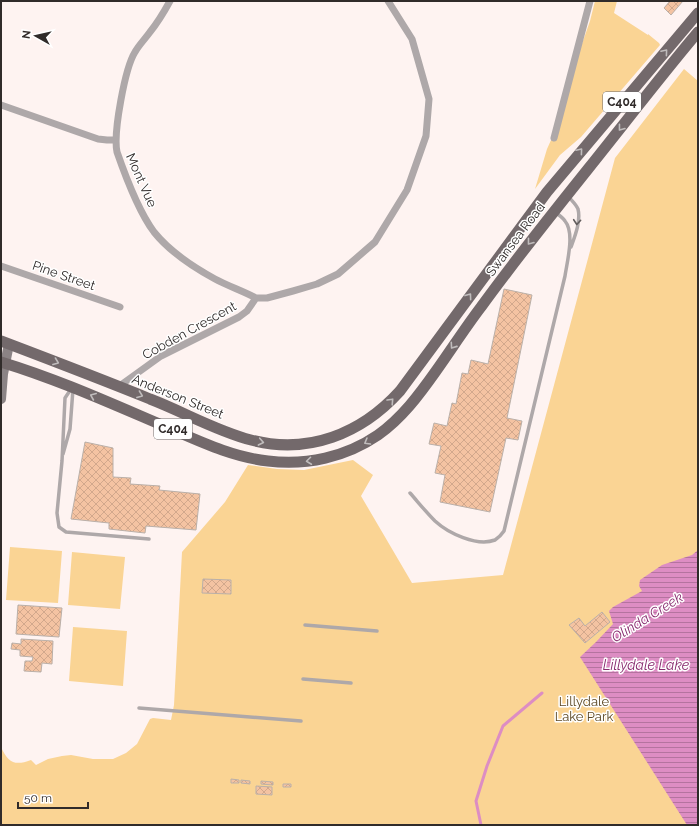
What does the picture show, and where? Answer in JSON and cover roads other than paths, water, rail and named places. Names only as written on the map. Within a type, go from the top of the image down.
[{"type":"main road","name":"Swansea Road","points":[[348,432],[376,415],[389,404],[400,391],[546,192],[698,13]]},
{"type":"main road","name":"Swansea Road","points":[[183,434],[232,454],[281,463],[303,462],[346,452],[377,436],[390,426],[414,402],[481,307],[566,195],[698,32]]},
{"type":"main road","points":[[567,166],[570,171],[586,172]]},
{"type":"main road","points":[[546,192],[566,195]]},
{"type":"main road","points":[[546,192],[554,211]]},
{"type":"main road","points":[[1,399],[5,342]]},
{"type":"main road","name":"Anderson Street","points":[[5,342],[151,399],[236,435],[265,444],[297,445],[317,442],[348,432]]},
{"type":"main road","name":"C404","points":[[3,362],[73,387],[183,434]]},
{"type":"main road","points":[[73,387],[78,371]]},
{"type":"main road","points":[[118,387],[118,398],[153,414],[183,434]]},
{"type":"street","name":"Mont Vue","points":[[170,1],[162,15],[135,52],[129,64],[116,140],[117,152],[150,226],[163,242],[181,258],[201,271],[256,298]]},
{"type":"street","points":[[256,298],[267,298],[317,284],[338,274],[375,242],[407,190],[426,136],[429,99],[412,39],[388,1]]},
{"type":"street","points":[[554,138],[590,1]]},
{"type":"street","points":[[1,105],[98,139],[116,140]]},
{"type":"street","name":"Pine Street","points":[[1,266],[120,307]]},
{"type":"street","name":"Cobden Crescent","points":[[118,387],[161,356],[239,317],[247,311],[256,298]]},
{"type":"lane","points":[[566,195],[574,202],[578,209],[578,226],[569,252]]},
{"type":"lane","points":[[410,493],[435,521],[452,534],[474,541],[485,541],[496,540],[504,531],[560,301],[569,252],[570,235],[568,227],[565,221],[554,211]]},
{"type":"lane","points":[[62,461],[70,429],[73,387]]},
{"type":"lane","points":[[73,387],[65,396],[62,461],[57,513],[58,523],[62,530],[73,533],[149,539]]},
{"type":"lane","points":[[305,625],[377,631]]},
{"type":"lane","points":[[302,679],[351,683]]},
{"type":"lane","points":[[139,708],[301,721]]},
{"type":"water","name":"Lillydale Lake","points":[[698,550],[698,825],[687,825],[580,657],[613,624],[609,611],[613,607],[642,591],[639,586],[640,580],[662,565],[692,555]]},
{"type":"waterway","name":"Olinda Creek","points":[[481,825],[476,801],[487,766],[503,726],[542,693]]},
{"type":"park label","name":"Lillydale Lake Park","points":[[584,708]]}]
